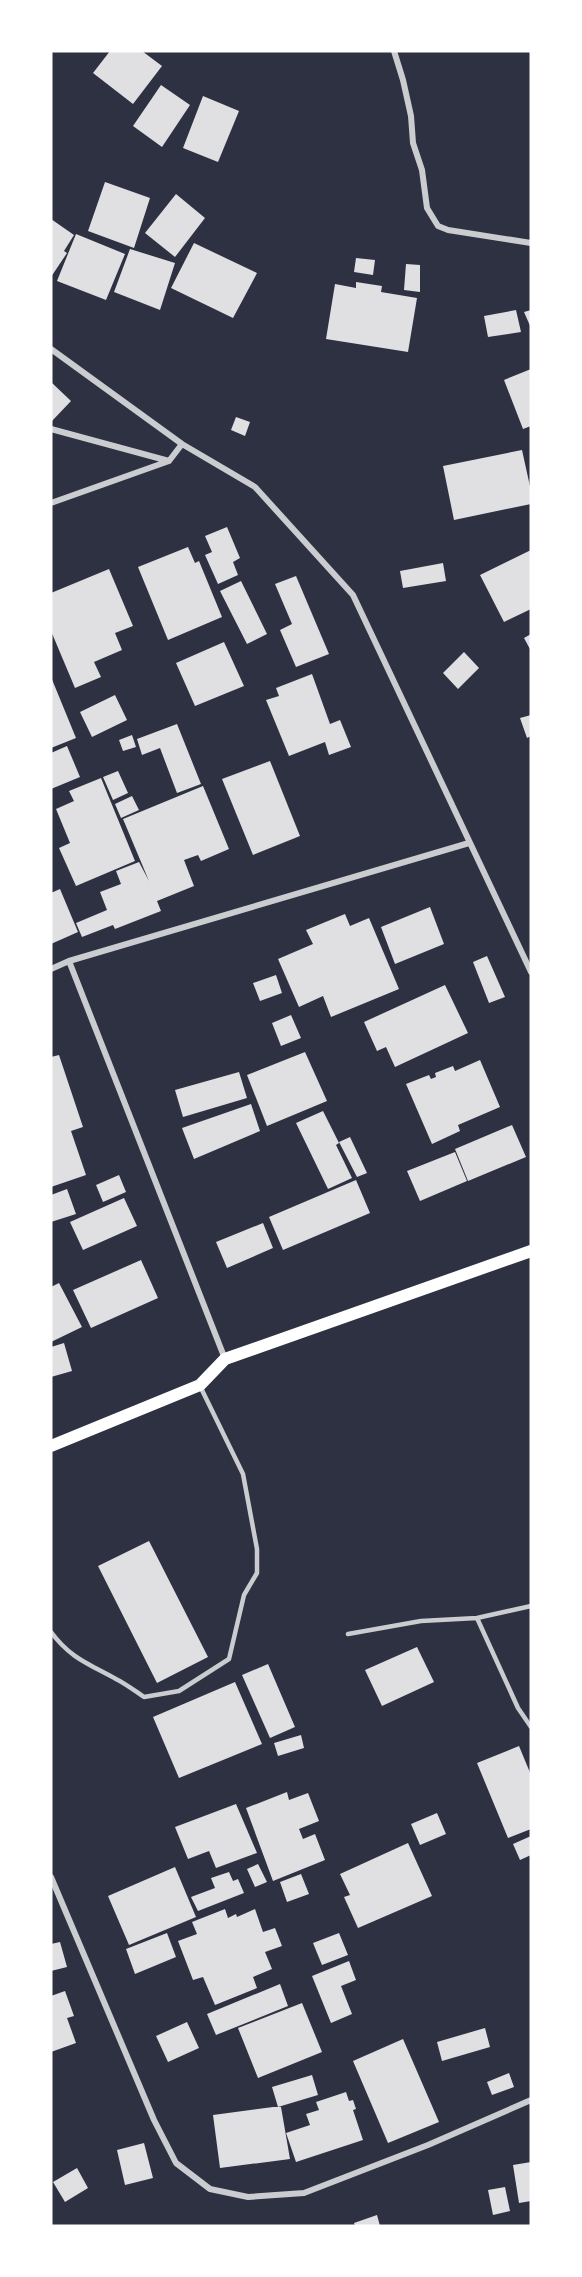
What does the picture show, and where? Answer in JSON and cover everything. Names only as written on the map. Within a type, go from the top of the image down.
[{"type":"main road","points":[[51,1446],[200,1385],[225,1359],[531,1251]]},
{"type":"street","points":[[394,51],[411,116],[413,143],[422,170],[427,208],[432,217],[438,225],[448,230],[531,243]]},
{"type":"street","points":[[51,349],[183,444],[255,487],[353,595],[531,972]]},
{"type":"street","points":[[51,429],[169,461]]},
{"type":"street","points":[[51,503],[169,461],[183,444]]},
{"type":"street","points":[[51,969],[469,843]]},
{"type":"street","points":[[69,962],[225,1359]]},
{"type":"street","points":[[51,1877],[154,2120],[176,2163],[210,2189],[248,2197],[304,2193],[428,2145],[531,2100]]},
{"type":"lane","points":[[51,1632],[60,1644],[80,1661],[117,1679],[144,1697],[179,1691],[229,1659],[244,1595],[257,1573],[257,1550],[243,1474],[200,1385]]},
{"type":"lane","points":[[348,1634],[421,1621],[477,1618],[531,1606]]},
{"type":"lane","points":[[477,1618],[518,1708],[531,1727]]},
{"type":"building","points":[[110,51],[142,51],[162,66],[133,104],[93,73]]},
{"type":"building","points":[[161,85],[190,105],[162,147],[133,126]]},
{"type":"building","points":[[203,96],[239,111],[218,162],[183,148]]},
{"type":"building","points":[[105,182],[150,198],[134,248],[88,231]]},
{"type":"building","points":[[176,194],[205,218],[175,257],[145,233]]},
{"type":"building","points":[[51,219],[74,235],[64,251],[67,253],[51,277]]},
{"type":"building","points":[[76,234],[125,254],[106,300],[57,281]]},
{"type":"building","points":[[194,243],[257,273],[233,318],[171,288]]},
{"type":"building","points":[[130,249],[175,263],[160,310],[114,292]]},
{"type":"building","points":[[356,258],[375,260],[373,275],[354,272]]},
{"type":"building","points":[[406,264],[420,265],[420,292],[404,290]]},
{"type":"building","points":[[356,282],[382,286],[381,292],[417,298],[408,352],[326,339],[335,284],[356,288]]},
{"type":"building","points":[[516,310],[521,332],[488,337],[484,316]]},
{"type":"building","points":[[531,310],[531,328],[524,312]]},
{"type":"building","points":[[531,369],[531,426],[523,429],[504,380]]},
{"type":"building","points":[[51,382],[71,401],[52,421],[51,420]]},
{"type":"building","points":[[236,417],[250,422],[245,436],[231,430]]},
{"type":"building","points":[[522,450],[531,491],[531,504],[454,520],[443,466]]},
{"type":"building","points":[[227,527],[240,558],[233,562],[238,575],[218,584],[205,555],[212,552],[205,536]]},
{"type":"building","points":[[188,547],[195,563],[199,561],[222,617],[168,640],[138,567]]},
{"type":"building","points":[[531,550],[531,609],[504,622],[480,575]]},
{"type":"building","points":[[443,563],[446,581],[403,588],[400,571]]},
{"type":"building","points":[[109,569],[133,626],[115,633],[122,650],[94,662],[101,677],[75,688],[51,631],[51,593]]},
{"type":"building","points":[[296,576],[329,654],[296,667],[280,630],[292,624],[275,584]]},
{"type":"building","points":[[241,581],[267,634],[247,644],[220,591]]},
{"type":"building","points":[[531,634],[531,651],[524,638]]},
{"type":"building","points":[[224,642],[244,686],[195,706],[176,663]]},
{"type":"building","points":[[464,652],[479,668],[458,689],[443,673]]},
{"type":"building","points":[[312,674],[330,724],[340,720],[351,747],[329,755],[325,742],[289,756],[266,700],[279,696],[276,688]]},
{"type":"building","points":[[51,677],[76,738],[51,748]]},
{"type":"building","points":[[115,695],[127,720],[92,737],[80,712]]},
{"type":"building","points":[[531,715],[531,736],[527,738],[520,718]]},
{"type":"building","points":[[177,724],[201,784],[177,793],[160,748],[142,755],[137,739]]},
{"type":"building","points":[[132,735],[136,747],[123,751],[119,740]]},
{"type":"building","points":[[67,746],[80,777],[51,789],[51,753]]},
{"type":"building","points":[[270,761],[300,836],[253,855],[222,779]]},
{"type":"building","points":[[118,771],[128,793],[113,800],[103,777]]},
{"type":"building","points":[[101,778],[135,861],[76,886],[59,848],[70,843],[56,809],[74,801],[69,791]]},
{"type":"building","points":[[203,786],[229,849],[201,861],[198,855],[184,860],[194,886],[157,901],[161,911],[115,929],[113,925],[82,937],[76,923],[107,910],[100,892],[121,884],[116,871],[139,862],[149,881],[123,819]]},
{"type":"building","points":[[132,796],[139,810],[121,818],[115,804]]},
{"type":"building","points":[[60,889],[78,932],[51,944],[51,893]]},
{"type":"building","points":[[430,907],[444,944],[395,964],[381,927]]},
{"type":"building","points":[[345,914],[350,926],[369,918],[399,989],[331,1017],[323,996],[299,1007],[278,959],[313,944],[306,930]]},
{"type":"building","points":[[487,956],[505,997],[489,1003],[473,962]]},
{"type":"building","points":[[276,975],[282,993],[260,1001],[253,983]]},
{"type":"building","points":[[445,985],[468,1033],[395,1067],[386,1047],[377,1051],[364,1022]]},
{"type":"building","points":[[291,1015],[301,1038],[281,1046],[272,1023]]},
{"type":"building","points":[[305,1052],[327,1101],[267,1126],[247,1075]]},
{"type":"building","points":[[59,1055],[83,1127],[71,1131],[86,1175],[51,1187],[51,1057]]},
{"type":"building","points":[[480,1060],[500,1107],[458,1125],[460,1131],[432,1144],[406,1084],[429,1075],[431,1079],[436,1077],[435,1073],[453,1066],[455,1071]]},
{"type":"building","points":[[239,1072],[247,1098],[183,1117],[175,1090]]},
{"type":"building","points":[[251,1104],[260,1131],[194,1159],[182,1128]]},
{"type":"building","points":[[323,1111],[339,1143],[336,1145],[352,1178],[328,1189],[296,1123]]},
{"type":"building","points":[[512,1125],[526,1157],[468,1181],[455,1149]]},
{"type":"building","points":[[350,1137],[367,1173],[357,1177],[339,1142]]},
{"type":"building","points":[[455,1152],[467,1181],[420,1201],[407,1171]]},
{"type":"building","points":[[119,1175],[126,1192],[103,1202],[96,1185]]},
{"type":"building","points":[[356,1180],[370,1213],[283,1250],[269,1217]]},
{"type":"building","points":[[67,1189],[76,1214],[51,1222],[51,1195]]},
{"type":"building","points":[[124,1198],[137,1226],[83,1250],[70,1222]]},
{"type":"building","points":[[263,1223],[273,1248],[227,1268],[216,1242]]},
{"type":"building","points":[[141,1260],[158,1298],[91,1328],[73,1290]]},
{"type":"building","points":[[59,1283],[82,1327],[51,1342],[51,1287]]},
{"type":"building","points":[[64,1343],[72,1371],[51,1377],[51,1347]]},
{"type":"building","points":[[149,1541],[208,1657],[157,1683],[98,1566]]},
{"type":"building","points":[[417,1647],[434,1682],[382,1706],[365,1670]]},
{"type":"building","points":[[268,1664],[295,1727],[270,1738],[242,1675]]},
{"type":"building","points":[[235,1682],[262,1744],[179,1778],[153,1717]]},
{"type":"building","points":[[301,1735],[304,1748],[278,1756],[274,1743]]},
{"type":"building","points":[[519,1746],[531,1775],[531,1829],[508,1838],[477,1763]]},
{"type":"building","points":[[287,1792],[289,1800],[308,1793],[319,1821],[299,1829],[303,1839],[315,1834],[325,1860],[273,1881],[246,1808]]},
{"type":"building","points":[[236,1804],[257,1853],[216,1868],[209,1851],[188,1859],[175,1827]]},
{"type":"building","points":[[437,1813],[446,1834],[420,1845],[411,1824]]},
{"type":"building","points":[[531,1836],[531,1855],[520,1860],[513,1844]]},
{"type":"building","points":[[408,1843],[432,1896],[358,1928],[344,1897],[350,1895],[340,1874]]},
{"type":"building","points":[[258,1864],[267,1882],[255,1887],[247,1869]]},
{"type":"building","points":[[175,1867],[196,1917],[129,1945],[108,1896]]},
{"type":"building","points":[[229,1872],[233,1881],[238,1879],[244,1893],[198,1911],[191,1897],[215,1888],[211,1878]]},
{"type":"building","points":[[301,1874],[309,1894],[287,1902],[280,1882]]},
{"type":"building","points":[[225,1909],[228,1918],[236,1914],[237,1917],[255,1909],[263,1932],[275,1928],[282,1946],[265,1952],[272,1969],[253,1977],[257,1988],[215,2005],[203,1977],[193,1980],[178,1941],[197,1934],[192,1922]]},
{"type":"building","points":[[167,1933],[176,1957],[135,1974],[126,1949]]},
{"type":"building","points":[[339,1933],[348,1955],[322,1965],[313,1943]]},
{"type":"building","points":[[60,1942],[67,1967],[51,1971],[51,1944]]},
{"type":"building","points":[[349,1961],[356,1980],[341,1986],[352,2014],[331,2023],[312,1976]]},
{"type":"building","points":[[280,1984],[288,2006],[216,2035],[207,2014]]},
{"type":"building","points":[[65,1991],[74,2016],[67,2018],[76,2043],[51,2052],[51,1996]]},
{"type":"building","points":[[302,2003],[322,2052],[258,2078],[238,2028]]},
{"type":"building","points":[[187,2022],[199,2048],[168,2062],[156,2036]]},
{"type":"building","points":[[485,2028],[490,2047],[442,2061],[437,2042]]},
{"type":"building","points":[[403,2039],[439,2122],[388,2143],[353,2061]]},
{"type":"building","points":[[509,2073],[514,2087],[492,2095],[487,2082]]},
{"type":"building","points":[[312,2075],[318,2095],[278,2107],[272,2087]]},
{"type":"building","points":[[346,2092],[349,2101],[353,2100],[356,2109],[353,2110],[363,2140],[296,2162],[286,2133],[310,2125],[306,2114],[319,2110],[316,2102]]},
{"type":"building","points":[[281,2107],[290,2159],[220,2168],[213,2115]]},
{"type":"building","points":[[144,2143],[153,2178],[125,2185],[117,2150]]},
{"type":"building","points":[[531,2162],[531,2201],[519,2203],[513,2165]]},
{"type":"building","points":[[77,2168],[88,2188],[65,2202],[53,2182]]},
{"type":"building","points":[[505,2187],[510,2211],[493,2215],[488,2190]]},
{"type":"building","points":[[377,2215],[380,2226],[355,2226],[354,2223]]}]
